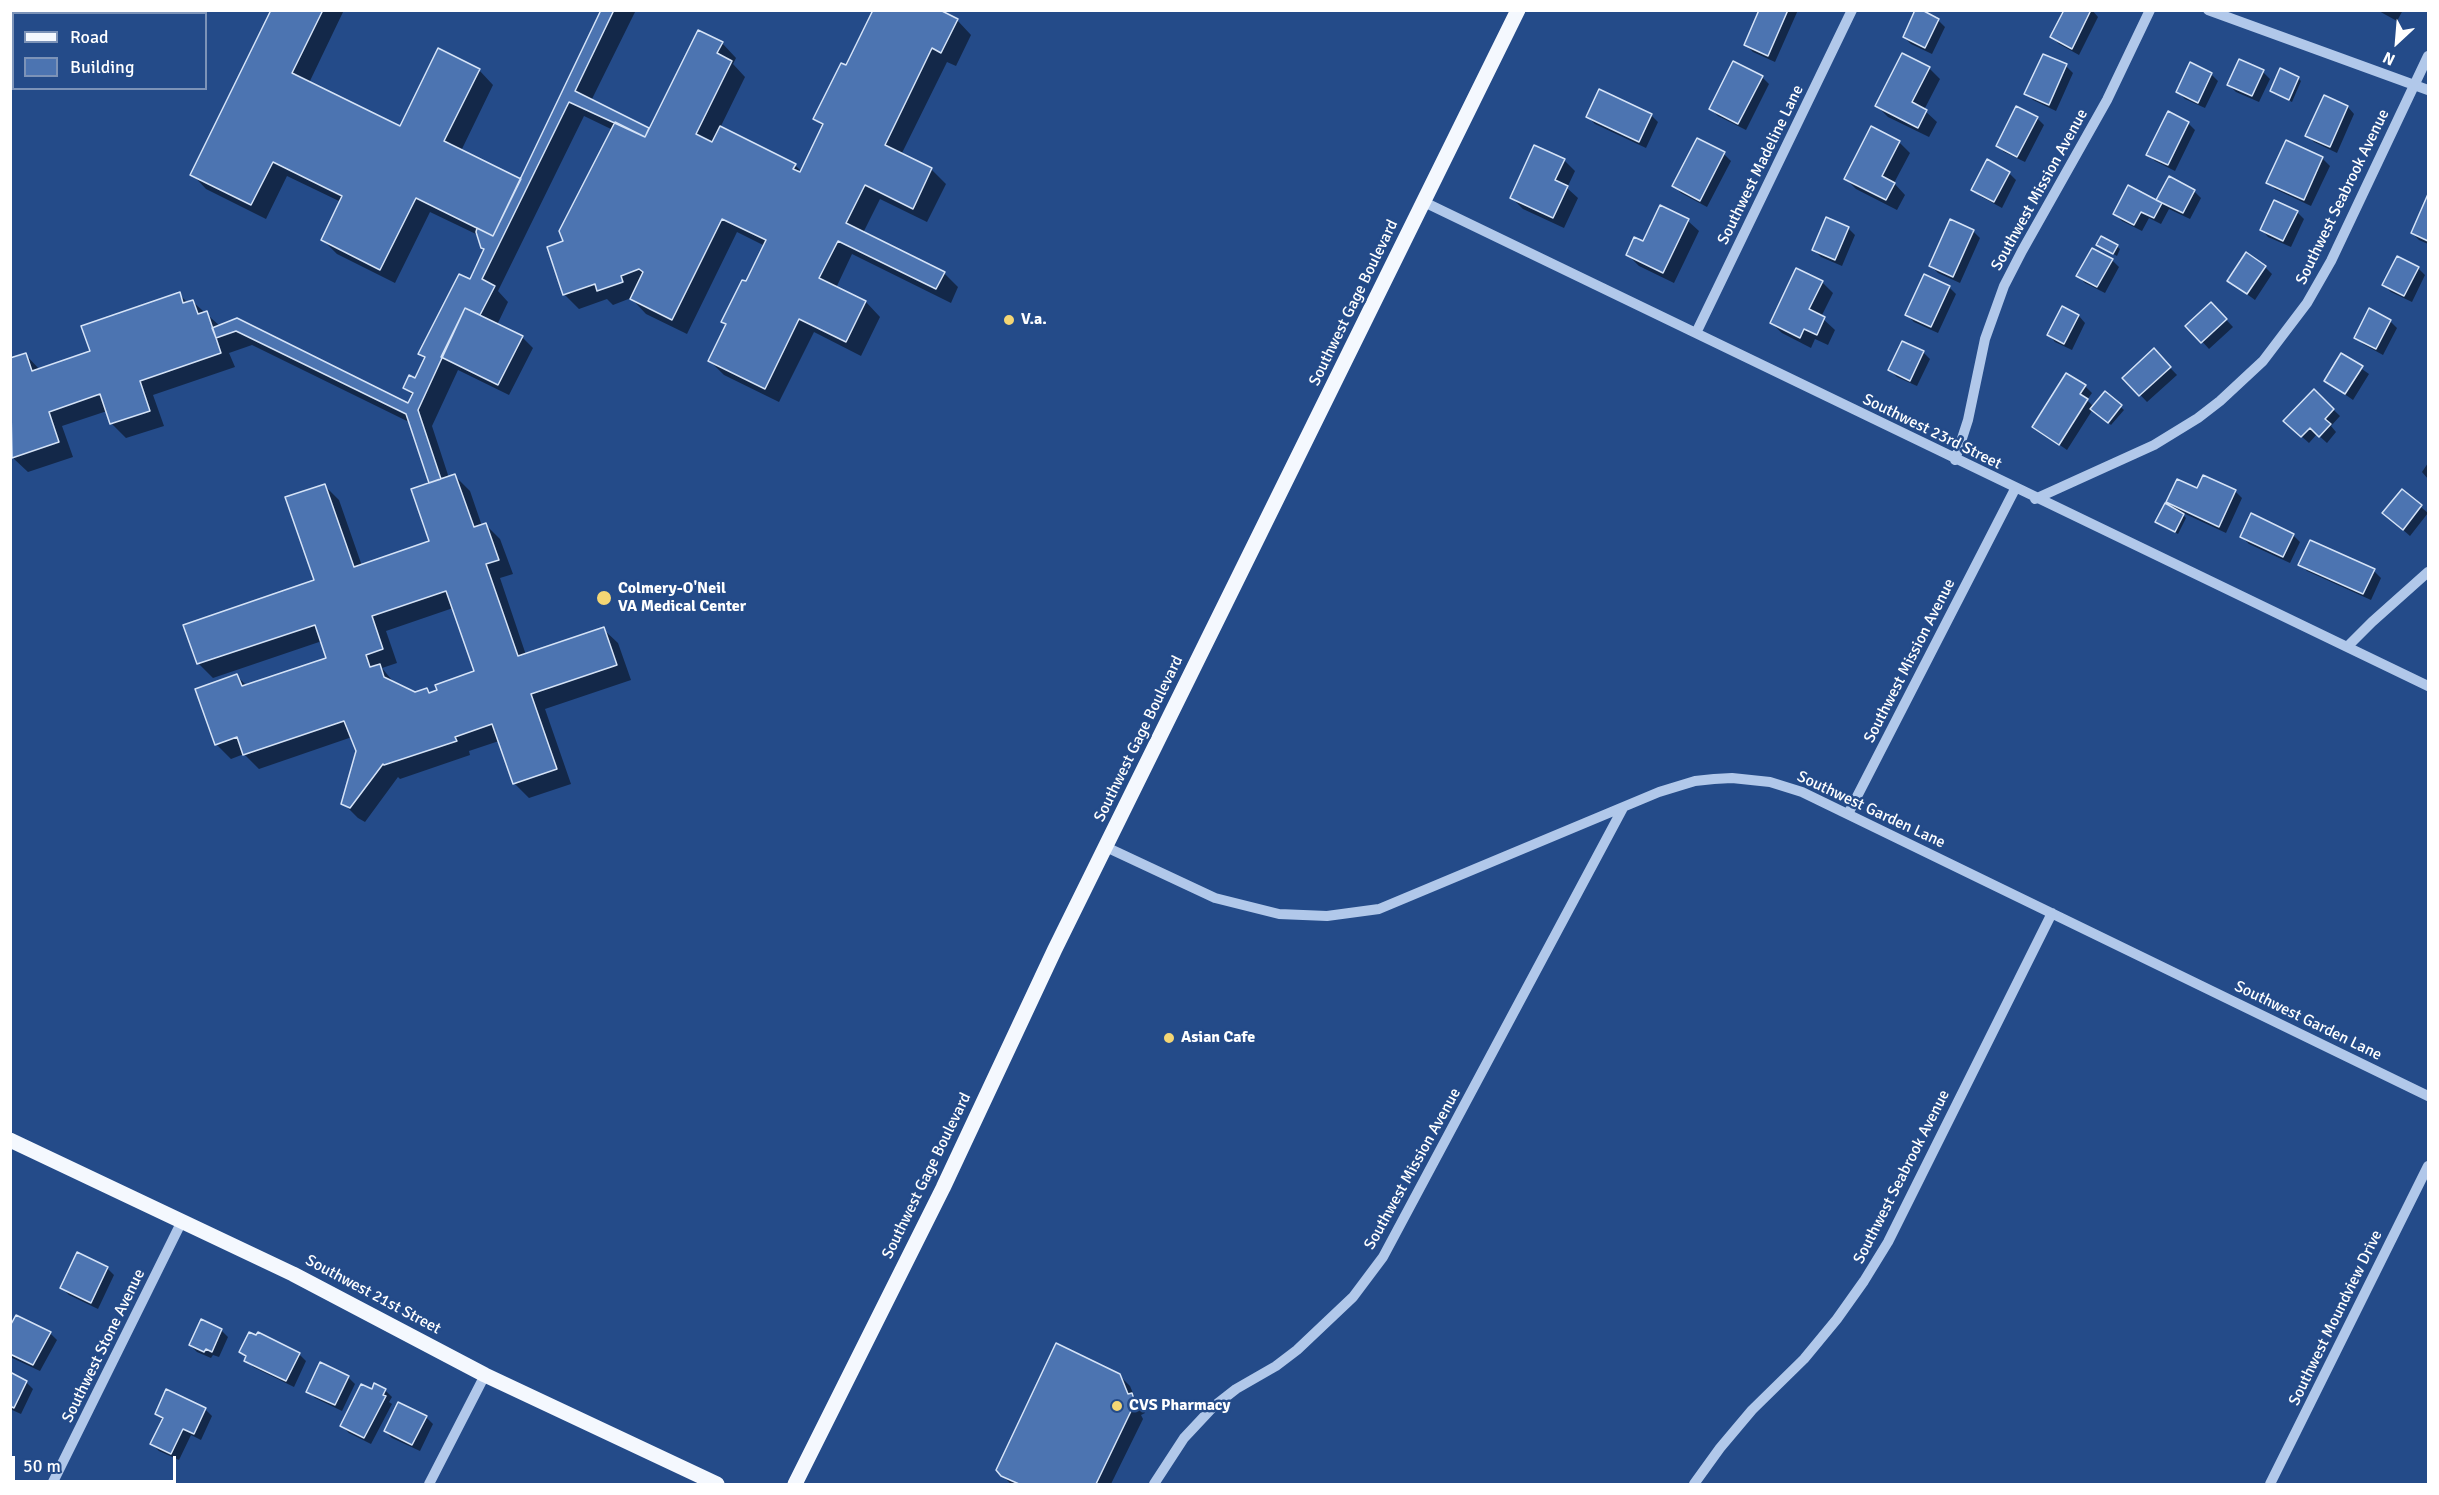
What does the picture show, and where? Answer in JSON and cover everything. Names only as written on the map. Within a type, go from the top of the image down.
[{"type":"main road","name":"Southwest Gage Boulevard","points":[[795,1485],[943,1188],[1055,949],[1518,10]]},
{"type":"main road","name":"Southwest 21st Street","points":[[10,1140],[293,1274],[485,1375],[717,1485]]},
{"type":"street","name":"Southwest Madeline Lane","points":[[1696,333],[1852,10]]},
{"type":"street","name":"Southwest Mission Avenue","points":[[1955,460],[1968,420],[1985,339],[2004,286],[2107,100],[2150,10]]},
{"type":"street","points":[[2208,10],[2428,90]]},
{"type":"street","name":"Southwest Seabrook Avenue","points":[[2035,499],[2154,445],[2198,418],[2263,361],[2307,303],[2331,261],[2428,56]]},
{"type":"street","name":"Southwest 23rd Street","points":[[1424,202],[2035,499],[2428,686]]},
{"type":"street","name":"Southwest Mission Avenue","points":[[1848,814],[2015,489]]},
{"type":"street","points":[[2347,647],[2428,572]]},
{"type":"street","name":"Southwest Garden Lane","points":[[1106,847],[1215,898],[1278,914],[1327,916],[1379,909],[1659,792],[1695,781],[1732,778],[1781,785],[1803,792],[2428,1096]]},
{"type":"street","name":"Southwest Mission Avenue","points":[[1154,1485],[1184,1438],[1213,1407],[1236,1389],[1276,1366],[1297,1350],[1353,1297],[1383,1257],[1623,808]]},
{"type":"street","name":"Southwest Seabrook Avenue","points":[[1694,1485],[1720,1448],[1752,1410],[1804,1359],[1864,1281],[1888,1242],[2052,913]]},
{"type":"street","name":"Southwest Moundview Drive","points":[[2270,1485],[2428,1166]]},
{"type":"street","name":"Southwest Stone Avenue","points":[[52,1485],[182,1221]]},
{"type":"street","points":[[429,1485],[485,1375]]},
{"type":"building","points":[[271,10],[323,10],[292,73],[400,126],[438,48],[480,69],[444,141],[521,179],[493,236],[416,198],[380,270],[321,240],[342,196],[273,162],[251,205],[190,175]]},
{"type":"building","points":[[601,10],[614,10],[575,91],[649,128],[645,137],[569,102],[482,279],[495,286],[480,315],[465,308],[418,410],[441,479],[429,483],[406,414],[236,331],[216,338],[212,328],[237,318],[408,403],[413,393],[403,388],[409,375],[415,378],[425,357],[418,354],[459,274],[470,279],[484,249],[481,248],[477,228],[493,236]]},
{"type":"building","points":[[873,10],[940,10],[958,19],[941,53],[932,48],[885,145],[932,168],[913,209],[865,185],[846,223],[945,272],[936,289],[838,241],[819,278],[866,301],[846,342],[799,319],[765,389],[708,361],[726,324],[721,322],[742,280],[746,281],[766,240],[722,219],[672,320],[630,299],[643,272],[639,269],[621,276],[623,282],[597,291],[595,284],[563,295],[547,247],[563,241],[559,231],[615,122],[645,137],[698,30],[723,42],[717,53],[732,61],[696,134],[712,142],[720,126],[796,164],[793,169],[800,172],[823,124],[813,119],[841,63],[846,65]]},
{"type":"building","points":[[1759,10],[1788,10],[1768,56],[1744,45]]},
{"type":"building","points":[[1915,10],[1922,10],[1939,19],[1925,48],[1903,37]]},
{"type":"building","points":[[2064,10],[2091,10],[2072,49],[2050,37]]},
{"type":"building","points":[[1902,53],[1930,67],[1912,102],[1927,110],[1918,128],[1875,106]]},
{"type":"building","points":[[2043,54],[2067,64],[2049,105],[2024,94]]},
{"type":"building","points":[[2239,59],[2264,70],[2252,96],[2227,85]]},
{"type":"building","points":[[1733,61],[1763,76],[1738,124],[1709,109]]},
{"type":"building","points":[[2190,62],[2212,73],[2198,103],[2176,92]]},
{"type":"building","points":[[2280,68],[2299,77],[2289,100],[2270,91]]},
{"type":"building","points":[[1599,89],[1652,114],[1639,142],[1586,117]]},
{"type":"building","points":[[2324,95],[2348,106],[2330,147],[2305,136]]},
{"type":"building","points":[[2016,106],[2038,117],[2017,157],[1996,146]]},
{"type":"building","points":[[2168,111],[2189,122],[2168,165],[2146,155]]},
{"type":"building","points":[[1871,126],[1900,141],[1882,176],[1895,183],[1886,200],[1844,179]]},
{"type":"building","points":[[1697,138],[1725,152],[1700,201],[1672,186]]},
{"type":"building","points":[[2286,140],[2323,157],[2304,200],[2266,183]]},
{"type":"building","points":[[1534,145],[1565,159],[1555,180],[1568,186],[1553,218],[1510,198]]},
{"type":"building","points":[[1987,159],[2010,172],[1994,202],[1971,190]]},
{"type":"building","points":[[2169,176],[2195,190],[2183,213],[2156,200]]},
{"type":"building","points":[[2128,185],[2162,203],[2154,218],[2141,212],[2134,225],[2113,214]]},
{"type":"building","points":[[2428,194],[2428,241],[2411,233]]},
{"type":"building","points":[[2274,200],[2298,211],[2283,241],[2260,230]]},
{"type":"building","points":[[1660,205],[1689,219],[1663,273],[1626,255],[1634,237],[1643,241]]},
{"type":"building","points":[[1826,217],[1849,227],[1835,260],[1812,250]]},
{"type":"building","points":[[1950,219],[1974,230],[1953,277],[1929,266]]},
{"type":"building","points":[[2101,236],[2118,245],[2113,254],[2096,245]]},
{"type":"building","points":[[2092,248],[2113,259],[2097,287],[2076,276]]},
{"type":"building","points":[[2246,252],[2266,266],[2247,294],[2227,281]]},
{"type":"building","points":[[2397,256],[2419,267],[2404,296],[2382,285]]},
{"type":"building","points":[[1796,268],[1823,281],[1809,309],[1825,317],[1817,335],[1804,329],[1800,338],[1770,323]]},
{"type":"building","points":[[1924,274],[1950,286],[1931,327],[1905,315]]},
{"type":"building","points":[[180,292],[183,303],[193,300],[198,314],[207,311],[221,353],[140,381],[150,411],[110,424],[100,394],[49,412],[59,442],[12,458],[10,358],[26,353],[32,371],[90,351],[81,326]]},
{"type":"building","points":[[2211,302],[2227,319],[2201,343],[2185,326]]},
{"type":"building","points":[[2062,306],[2079,315],[2064,344],[2047,335]]},
{"type":"building","points":[[465,308],[523,336],[498,385],[441,357]]},
{"type":"building","points":[[2369,308],[2391,320],[2376,349],[2354,338]]},
{"type":"building","points":[[1902,341],[1924,351],[1910,381],[1888,370]]},
{"type":"building","points":[[2154,348],[2171,367],[2139,396],[2122,378]]},
{"type":"building","points":[[2341,353],[2363,366],[2345,394],[2324,381]]},
{"type":"building","points":[[2066,373],[2086,385],[2080,394],[2088,399],[2059,445],[2032,427]]},
{"type":"building","points":[[2314,389],[2334,409],[2325,419],[2331,424],[2319,437],[2310,428],[2301,437],[2283,421]]},
{"type":"building","points":[[2105,391],[2122,405],[2108,423],[2090,409]]},
{"type":"building","points":[[455,474],[474,527],[486,523],[499,560],[486,564],[518,656],[604,627],[617,665],[531,694],[557,769],[513,784],[492,724],[455,737],[457,741],[383,764],[350,808],[341,804],[356,751],[344,721],[243,755],[237,737],[215,745],[195,689],[237,674],[242,686],[326,658],[315,625],[197,664],[183,625],[314,580],[285,497],[325,484],[354,567],[429,541],[411,489]],"holes":[[[446,591],[474,671],[435,685],[437,690],[429,693],[427,688],[415,692],[384,677],[380,664],[370,667],[366,655],[383,649],[372,616]]]},
{"type":"building","points":[[2203,475],[2236,490],[2219,527],[2166,502],[2177,479],[2197,488]]},
{"type":"building","points":[[2402,489],[2422,505],[2403,530],[2382,513]]},
{"type":"building","points":[[2165,503],[2184,514],[2175,532],[2155,522]]},
{"type":"building","points":[[2251,513],[2294,534],[2283,557],[2240,537]]},
{"type":"building","points":[[2310,540],[2375,569],[2363,594],[2298,565]]},
{"type":"building","points":[[77,1252],[108,1267],[91,1303],[60,1288]]},
{"type":"building","points":[[16,1315],[51,1332],[33,1365],[10,1354],[10,1326]]},
{"type":"building","points":[[201,1319],[222,1329],[212,1352],[206,1349],[204,1352],[189,1345]]},
{"type":"building","points":[[249,1332],[256,1335],[258,1332],[300,1353],[286,1381],[244,1361],[246,1356],[239,1352]]},
{"type":"building","name":"CVS Pharmacy","points":[[1056,1343],[1120,1374],[1128,1394],[1132,1393],[1135,1402],[1131,1404],[1133,1407],[1096,1484],[1019,1484],[1001,1476],[996,1470]]},
{"type":"building","points":[[320,1362],[349,1376],[335,1405],[306,1392]]},
{"type":"building","points":[[10,1372],[27,1381],[14,1408],[10,1406]]},
{"type":"building","points":[[374,1383],[386,1389],[383,1395],[386,1396],[364,1438],[340,1426],[361,1384],[372,1389]]},
{"type":"building","points":[[166,1389],[206,1408],[194,1434],[183,1429],[171,1454],[150,1444],[163,1418],[155,1414]]},
{"type":"building","points":[[398,1402],[427,1416],[412,1445],[384,1431]]},
{"type":"place","name":"V.a.","points":[[1009,320]]},
{"type":"place","name":"Colmery-O'Neil VA Medical Center","points":[[604,598]]},
{"type":"place","name":"Asian Cafe","points":[[1169,1038]]},
{"type":"place","name":"CVS Pharmacy","points":[[1117,1406]]}]
